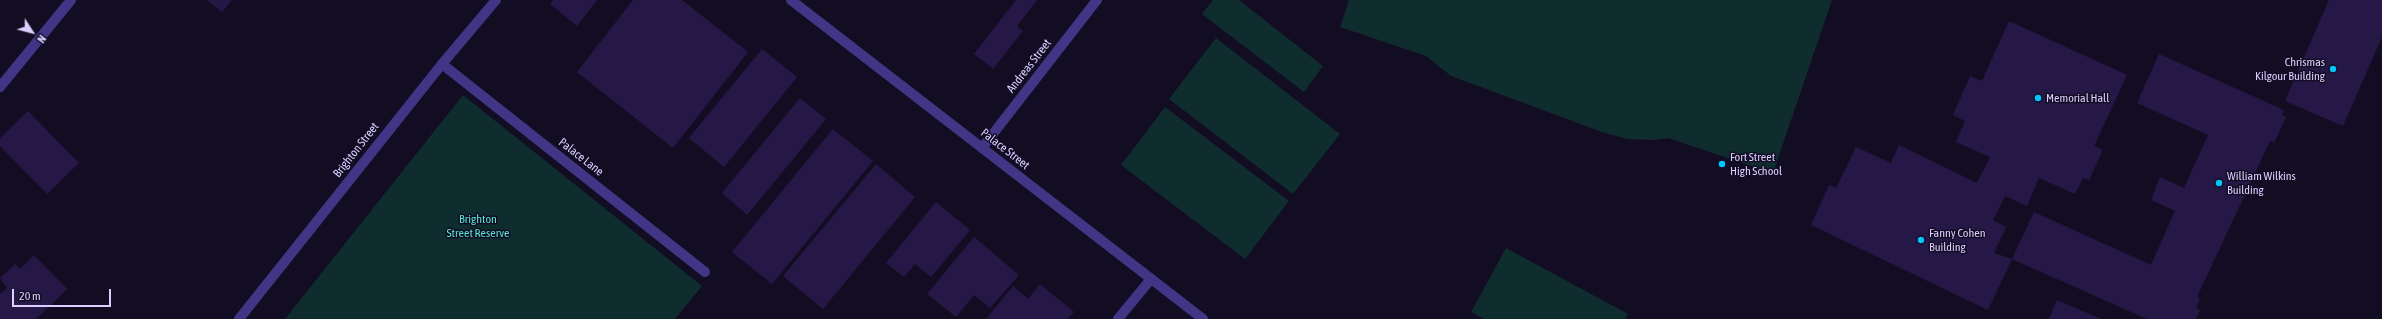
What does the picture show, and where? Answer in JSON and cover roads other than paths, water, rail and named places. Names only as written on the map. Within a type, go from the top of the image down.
[{"type":"street","points":[[0,87],[71,0]]},
{"type":"street","name":"Brighton Street","points":[[239,319],[442,64],[496,0]]},
{"type":"street","name":"Palace Street","points":[[791,0],[1203,319]]},
{"type":"street","name":"Andreas Street","points":[[982,148],[1097,0]]},
{"type":"street","name":"Palace Lane","points":[[442,64],[705,272]]},
{"type":"street","points":[[1118,319],[1151,279]]},
{"type":"place","name":"Chrismas Kilgour Building","points":[[2333,69]]},
{"type":"place","name":"Memorial Hall","points":[[2038,98]]},
{"type":"place","name":"Fort Street High School","points":[[1722,164]]},
{"type":"place","name":"William Wilkins Building","points":[[2219,183]]},
{"type":"place","name":"Fanny Cohen Building","points":[[1921,240]]},
{"type":"park label","name":"Brighton Street Reserve","points":[[478,226]]}]
